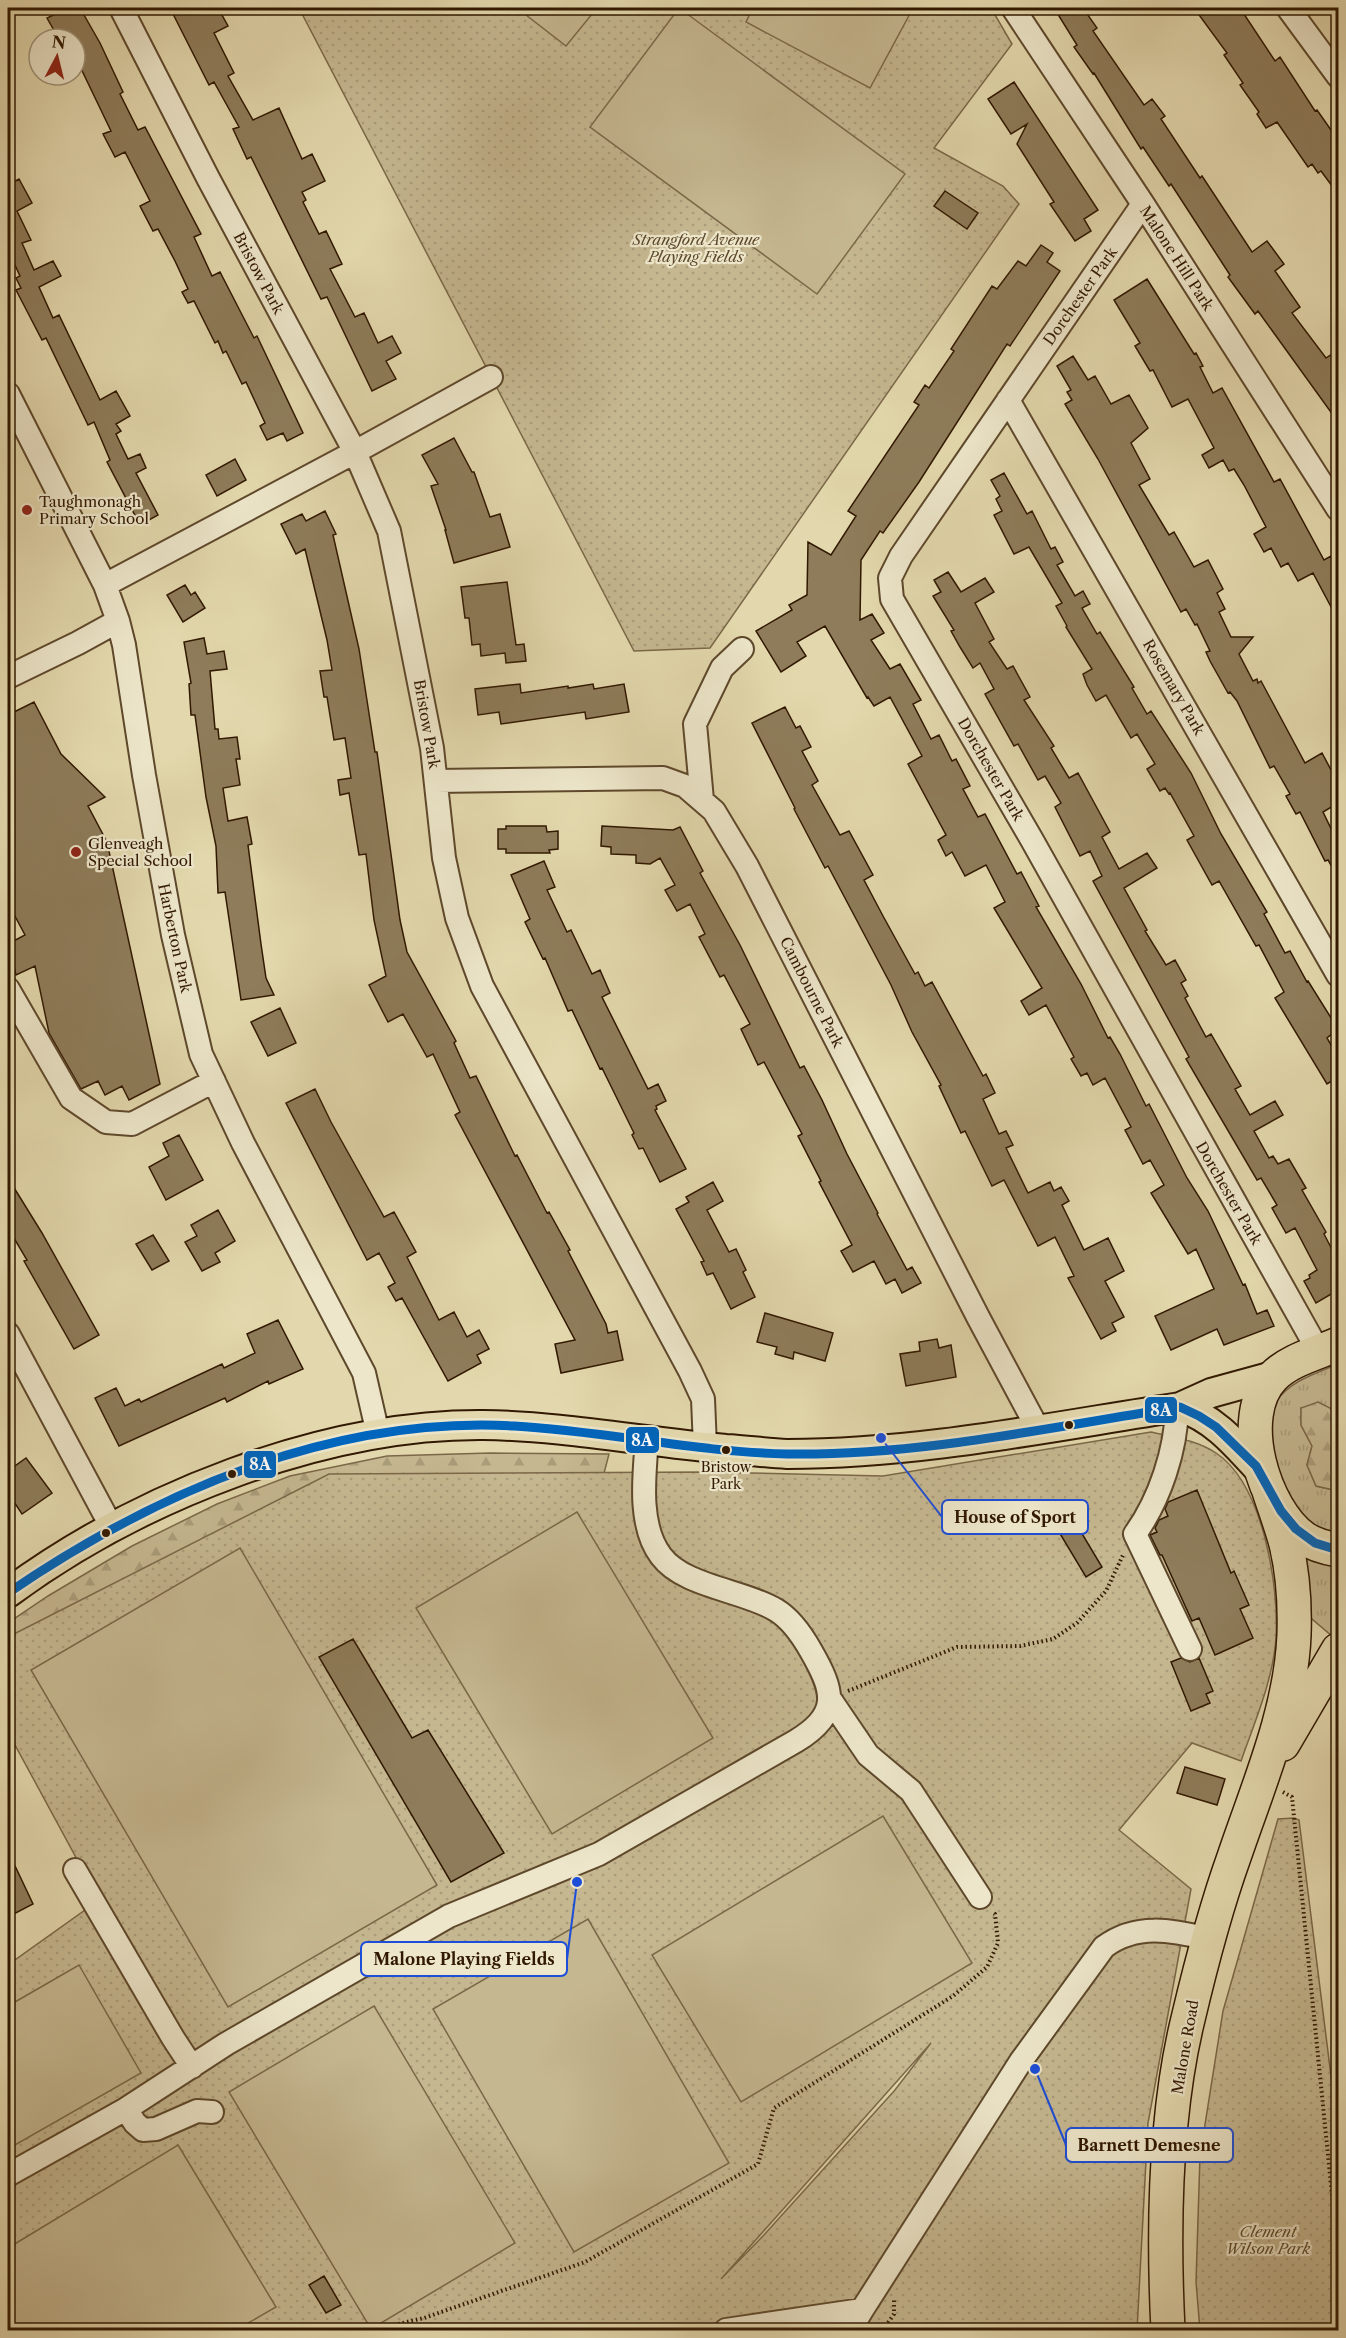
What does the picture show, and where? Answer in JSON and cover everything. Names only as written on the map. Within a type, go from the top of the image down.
[{"type":"highway","points":[[1329,1348],[1295,1362],[1273,1376],[1263,1391],[1256,1410],[1255,1436],[1265,1481],[1290,1525],[1304,1538],[1338,1550]]},
{"type":"highway","name":"Malone Road","points":[[1265,1481],[1286,1544],[1292,1591],[1294,1635],[1274,1783]]},
{"type":"highway","name":"Malone Road","points":[[1168,2331],[1165,2237],[1170,2136],[1187,2021],[1228,1873],[1338,1650]]},
{"type":"main road","points":[[8,1593],[111,1526],[174,1496],[241,1470],[378,1434],[424,1428],[483,1425],[783,1454],[858,1452],[917,1448],[1040,1431],[1178,1408],[1211,1394],[1273,1376]]},
{"type":"main road","points":[[1178,1408],[1192,1411],[1224,1432],[1265,1481]]},
{"type":"street","name":"Bristow Park","points":[[121,8],[208,178],[355,452],[389,531],[413,643],[436,781],[444,858],[458,918],[482,986],[690,1371],[703,1399],[705,1447]]},
{"type":"street","name":"Malone Hill Park","points":[[1013,8],[1143,204],[1338,509]]},
{"type":"street","points":[[1288,8],[1338,76]]},
{"type":"street","name":"Dorchester Park","points":[[1143,204],[902,556],[890,579],[892,599],[1329,1348]]},
{"type":"street","points":[[105,585],[491,377]]},
{"type":"street","name":"Harberton Park","points":[[8,394],[105,585],[118,621],[173,935],[201,1054],[243,1143],[364,1373],[378,1434]]},
{"type":"street","name":"Rosemary Park","points":[[1008,400],[1338,975]]},
{"type":"street","points":[[8,677],[118,621]]},
{"type":"street","points":[[702,800],[694,724],[722,668],[742,649]]},
{"type":"street","name":"Cambourne Park","points":[[436,781],[663,778],[686,786],[714,811],[747,866],[978,1317],[1040,1431]]},
{"type":"street","points":[[8,989],[71,1098],[106,1122],[132,1124],[213,1081]]},
{"type":"street","points":[[8,1334],[111,1526]]},
{"type":"street","points":[[1178,1408],[1176,1431],[1166,1467],[1148,1516],[1135,1534],[1190,1649]]},
{"type":"street","points":[[647,1440],[648,1530],[662,1558],[689,1577],[761,1601],[792,1623],[806,1642],[826,1678],[830,1699],[868,1755],[911,1791],[980,1897]]},
{"type":"street","points":[[8,2175],[126,2109],[226,2044],[449,1916],[598,1854],[796,1741],[813,1731],[821,1722],[830,1699]]},
{"type":"street","points":[[75,1870],[192,2067]]},
{"type":"street","points":[[850,2331],[1021,2061],[1104,1947],[1117,1937],[1139,1931],[1170,1932],[1209,1939]]},
{"type":"street","points":[[126,2109],[135,2123],[143,2130],[156,2129],[197,2110],[212,2112]]},
{"type":"street","points":[[726,2331],[862,2310]]},
{"type":"path","points":[[830,1699],[957,1647],[1020,1646],[1053,1639],[1077,1623],[1106,1591],[1115,1568],[1135,1534]]},
{"type":"path","points":[[1274,1783],[1292,1797],[1301,1875],[1337,2245],[1337,2331]]},
{"type":"path","points":[[372,2331],[424,2318],[585,2262],[758,2164],[774,2108],[953,1996],[987,1967],[998,1943],[994,1914],[980,1897]]},
{"type":"green space","name":"Strangford Avenue Playing Fields","points":[[299,8],[991,8],[1012,44],[934,148],[1003,186],[1019,204],[710,648],[634,651]]},
{"type":"green space","points":[[517,8],[597,8],[566,46]]},
{"type":"green space","points":[[679,8],[905,174],[817,294],[590,127]]},
{"type":"green space","points":[[753,8],[913,8],[870,88],[746,22]]},
{"type":"green space","points":[[1338,1364],[1338,1418],[1330,1408],[1301,1408],[1301,1425],[1312,1446],[1307,1465],[1316,1486],[1338,1491],[1338,1535],[1316,1528],[1300,1514],[1278,1471],[1270,1449],[1267,1431],[1271,1411],[1288,1388],[1304,1378]]},
{"type":"green space","points":[[1318,1402],[1330,1408],[1338,1418],[1338,1491],[1316,1486],[1307,1465],[1312,1446],[1301,1425],[1301,1408]]},
{"type":"green space","points":[[1151,1432],[1201,1445],[1216,1453],[1232,1468],[1246,1488],[1265,1537],[1274,1591],[1276,1638],[1267,1685],[1241,1761],[1192,1743],[1119,1830],[1191,1889],[1148,2123],[1137,2330],[8,2330],[8,1965],[99,1900],[8,1732],[8,1637],[329,1474],[703,1472],[883,1476]],"holes":[[[931,2043],[895,2090],[763,2236],[721,2279]]]},
{"type":"green space","points":[[490,1453],[609,1454],[601,1485],[8,1673],[8,1623],[48,1596],[132,1546],[217,1504],[290,1476],[387,1456]]},
{"type":"green space","points":[[577,1512],[713,1738],[552,1834],[416,1608]]},
{"type":"green space","points":[[240,1548],[437,1885],[228,2007],[31,1670]]},
{"type":"green space","points":[[1299,1554],[1338,1566],[1338,1625],[1332,1636],[1305,1613]]},
{"type":"green space","points":[[883,1816],[972,1963],[741,2102],[652,1955]]},
{"type":"green space","name":"Clement Wilson Park","points":[[1278,1819],[1299,1820],[1338,2132],[1338,2330],[1200,2330],[1196,2282],[1200,2156],[1223,2011]]},
{"type":"green space","points":[[588,1919],[729,2163],[574,2252],[433,2009]]},
{"type":"green space","points":[[79,1965],[141,2073],[8,2149],[8,2006]]},
{"type":"green space","points":[[374,2006],[515,2243],[371,2329],[229,2092]]},
{"type":"green space","points":[[178,2145],[276,2307],[236,2330],[8,2330],[8,2248]]},
{"type":"building","points":[[68,8],[80,8],[100,43],[123,92],[120,94],[138,130],[145,127],[201,234],[194,237],[212,276],[220,272],[254,338],[257,336],[303,433],[287,441],[283,433],[267,440],[260,426],[265,423],[246,382],[242,384],[226,351],[223,353],[218,341],[215,343],[194,301],[188,303],[182,292],[188,289],[158,229],[153,231],[140,206],[150,201],[125,152],[115,157],[103,134],[111,131],[87,81],[87,27],[52,27],[47,18]]},
{"type":"building","points":[[170,8],[201,8],[204,13],[218,8],[228,26],[214,33],[234,73],[228,76],[253,120],[279,108],[302,159],[312,154],[325,181],[302,192],[306,200],[303,202],[319,234],[326,231],[342,264],[330,269],[355,317],[364,313],[378,343],[392,336],[401,353],[386,361],[396,379],[372,391],[327,297],[321,299],[251,157],[247,159],[233,129],[239,127],[214,82],[209,85]]},
{"type":"building","points":[[1054,8],[1083,8],[1097,28],[1093,31],[1144,105],[1152,99],[1165,116],[1161,119],[1252,252],[1267,241],[1284,264],[1275,271],[1300,307],[1292,313],[1326,358],[1338,350],[1338,422],[1258,311],[1255,314],[1228,277],[1230,275],[1171,184],[1169,186],[1143,147],[1141,149],[1094,73],[1074,47],[1077,45]]},
{"type":"building","points":[[1194,8],[1240,8],[1275,61],[1280,57],[1315,111],[1317,110],[1338,140],[1338,194],[1321,171],[1318,173],[1312,164],[1308,167],[1277,122],[1266,128],[1257,114],[1259,112],[1240,85],[1243,83],[1224,55],[1227,53]]},
{"type":"building","points":[[1014,82],[1098,210],[1084,219],[1091,231],[1075,241],[1050,204],[1054,202],[1017,144],[1027,124],[1011,134],[988,99]]},
{"type":"building","points":[[19,179],[32,203],[17,211],[31,240],[22,243],[34,270],[53,261],[61,276],[39,287],[53,318],[59,315],[100,400],[116,391],[130,416],[116,424],[121,431],[116,434],[128,459],[140,454],[146,468],[136,473],[158,515],[140,525],[107,462],[110,460],[94,422],[88,425],[46,338],[42,340],[16,290],[21,288],[16,278],[20,276],[8,250],[8,185]]},
{"type":"building","points":[[945,191],[978,213],[967,229],[934,206]]},
{"type":"building","points":[[1041,245],[1053,253],[1047,262],[1060,271],[1010,346],[1007,344],[919,482],[883,533],[880,531],[861,560],[860,620],[872,614],[884,633],[871,640],[890,669],[900,664],[921,700],[913,704],[931,739],[939,735],[952,761],[956,759],[970,786],[963,789],[978,817],[985,814],[1017,874],[1021,872],[1039,906],[1036,907],[1081,984],[1108,1038],[1110,1037],[1120,1054],[1146,1106],[1149,1104],[1187,1178],[1208,1211],[1243,1285],[1245,1284],[1257,1314],[1267,1310],[1274,1326],[1224,1345],[1217,1329],[1171,1350],[1155,1316],[1214,1289],[1196,1249],[1188,1254],[1151,1193],[1164,1185],[1150,1160],[1143,1164],[1125,1130],[1131,1127],[1105,1078],[1093,1085],[1087,1073],[1081,1076],[1071,1059],[1074,1057],[1046,1005],[1029,1015],[1021,1001],[1042,988],[994,908],[1005,902],[986,865],[965,876],[952,852],[946,856],[938,840],[946,835],[908,764],[922,756],[890,697],[874,706],[825,626],[797,642],[806,656],[781,672],[756,631],[792,610],[789,605],[807,595],[808,542],[831,555],[856,516],[848,511],[919,405],[914,402],[925,385],[929,388],[954,351],[951,349],[992,286],[997,289],[1018,261],[1026,266]]},
{"type":"building","points":[[1147,279],[1194,354],[1196,353],[1213,393],[1222,388],[1274,482],[1280,479],[1324,560],[1331,556],[1338,571],[1338,620],[1313,573],[1298,581],[1288,563],[1281,567],[1271,548],[1264,552],[1254,534],[1266,527],[1234,469],[1229,471],[1223,460],[1209,468],[1202,455],[1214,448],[1188,399],[1172,407],[1153,370],[1150,371],[1135,346],[1140,343],[1114,300]]},
{"type":"building","points":[[1073,356],[1088,380],[1095,376],[1111,404],[1129,395],[1148,428],[1131,443],[1150,479],[1139,485],[1169,535],[1174,532],[1194,567],[1208,560],[1223,589],[1217,593],[1225,609],[1219,612],[1231,637],[1253,637],[1239,654],[1253,681],[1257,679],[1258,683],[1261,681],[1305,763],[1322,753],[1338,783],[1338,803],[1323,812],[1338,843],[1338,878],[1328,860],[1325,861],[1300,812],[1296,814],[1286,796],[1290,794],[1274,766],[1270,768],[1237,701],[1230,692],[1228,693],[1210,661],[1206,652],[1210,651],[1197,624],[1195,625],[1186,609],[1181,612],[1098,459],[1065,404],[1072,400],[1067,392],[1071,390],[1057,366]]},
{"type":"building","points":[[454,438],[474,472],[490,517],[500,514],[510,547],[454,563],[431,486],[438,484],[422,455]]},
{"type":"building","points":[[235,459],[246,480],[217,496],[206,475]]},
{"type":"building","points":[[1004,473],[1027,514],[1032,511],[1051,549],[1055,547],[1063,562],[1057,565],[1075,596],[1083,591],[1090,604],[1082,608],[1097,634],[1100,632],[1134,687],[1132,688],[1147,714],[1151,711],[1191,773],[1221,834],[1267,912],[1264,914],[1285,953],[1290,951],[1338,1029],[1327,1038],[1338,1057],[1338,1077],[1327,1084],[1275,998],[1284,992],[1259,945],[1256,946],[1219,881],[1212,885],[1187,840],[1194,836],[1170,793],[1165,788],[1160,791],[1147,769],[1155,764],[1137,734],[1131,738],[1106,695],[1096,701],[1087,685],[1083,674],[1092,669],[1066,627],[1056,606],[1062,603],[1029,547],[1014,554],[994,515],[1002,511],[996,499],[1000,496],[991,480]]},
{"type":"building","points":[[325,511],[336,534],[333,535],[359,649],[375,752],[377,752],[400,920],[407,952],[456,1041],[454,1043],[470,1078],[476,1076],[515,1156],[517,1155],[547,1213],[549,1212],[570,1250],[568,1251],[606,1324],[608,1333],[617,1331],[623,1360],[561,1373],[555,1344],[575,1340],[455,1115],[460,1112],[433,1054],[427,1057],[403,1014],[388,1022],[369,985],[386,976],[374,920],[366,854],[359,855],[349,793],[340,795],[338,780],[351,778],[345,738],[334,740],[327,697],[324,697],[320,671],[332,670],[327,640],[305,549],[296,554],[281,524],[302,514],[306,521]]},
{"type":"building","points":[[948,572],[961,592],[985,578],[994,592],[975,603],[994,639],[989,642],[1007,669],[1013,666],[1030,697],[1024,700],[1054,746],[1051,748],[1069,778],[1078,773],[1110,832],[1102,837],[1119,869],[1147,853],[1157,868],[1124,888],[1147,930],[1145,931],[1166,965],[1175,960],[1186,980],[1181,983],[1188,996],[1185,998],[1206,1037],[1211,1034],[1241,1086],[1235,1089],[1250,1115],[1275,1101],[1283,1115],[1254,1131],[1269,1158],[1273,1156],[1278,1164],[1289,1159],[1306,1188],[1302,1190],[1326,1232],[1324,1234],[1338,1261],[1338,1290],[1316,1303],[1304,1281],[1317,1270],[1295,1228],[1286,1233],[1272,1208],[1277,1205],[1261,1178],[1257,1180],[1186,1059],[1189,1057],[1093,881],[1102,876],[1090,851],[1080,856],[1055,807],[1061,803],[1045,776],[1038,780],[1018,744],[1014,746],[985,694],[994,689],[980,663],[973,668],[951,631],[954,630],[933,596],[941,592],[934,580]]},
{"type":"building","points":[[507,582],[516,645],[524,644],[526,661],[506,663],[505,653],[481,656],[480,644],[472,645],[469,618],[465,618],[461,587]]},
{"type":"building","points":[[185,585],[191,595],[195,592],[205,608],[183,622],[167,595]]},
{"type":"building","points":[[204,638],[207,654],[224,651],[227,669],[210,671],[215,729],[218,729],[219,739],[237,737],[240,759],[236,759],[240,785],[223,788],[228,821],[247,817],[252,844],[248,845],[266,978],[274,995],[241,1000],[225,892],[218,893],[216,846],[206,797],[195,715],[191,715],[189,684],[191,683],[184,642]]},
{"type":"building","points":[[520,684],[521,693],[568,686],[568,688],[593,684],[594,689],[624,684],[629,712],[586,719],[585,712],[501,724],[499,712],[478,715],[475,689]]},
{"type":"building","points":[[34,702],[61,754],[105,797],[88,806],[107,842],[160,1084],[129,1100],[122,1086],[105,1095],[98,1081],[81,1089],[49,1033],[35,966],[16,975],[8,944],[25,935],[8,903],[8,715]]},
{"type":"building","points":[[785,707],[796,728],[800,726],[811,747],[802,751],[818,781],[812,785],[840,835],[849,831],[873,875],[864,880],[883,916],[915,974],[918,972],[925,986],[932,982],[983,1076],[986,1074],[995,1093],[983,1099],[999,1134],[1006,1131],[1013,1145],[1006,1148],[1028,1193],[1050,1182],[1054,1191],[1061,1187],[1069,1201],[1062,1205],[1084,1250],[1108,1238],[1124,1271],[1105,1281],[1124,1317],[1112,1323],[1116,1331],[1101,1339],[1068,1278],[1074,1276],[1055,1237],[1038,1246],[1004,1180],[992,1186],[965,1131],[961,1133],[939,1086],[941,1085],[912,1032],[891,985],[828,866],[825,868],[794,809],[752,723]]},
{"type":"building","points":[[506,826],[546,826],[547,832],[558,831],[558,849],[549,850],[550,853],[506,853],[506,849],[498,849],[498,829],[506,829]]},
{"type":"building","points":[[602,826],[673,830],[680,827],[703,871],[700,873],[740,945],[800,1068],[804,1066],[822,1100],[877,1214],[907,1270],[912,1267],[921,1283],[902,1293],[895,1279],[886,1284],[874,1261],[853,1272],[841,1251],[852,1245],[798,1136],[802,1134],[764,1062],[758,1065],[741,1029],[750,1024],[724,975],[720,977],[699,937],[705,934],[690,904],[677,911],[665,890],[675,885],[660,858],[650,864],[636,863],[636,855],[611,854],[611,847],[601,846]]},
{"type":"building","points":[[544,861],[555,887],[547,890],[567,932],[571,930],[592,974],[600,970],[610,993],[602,997],[648,1089],[658,1084],[666,1101],[656,1106],[655,1110],[686,1169],[660,1182],[643,1148],[639,1149],[632,1135],[634,1133],[602,1068],[600,1069],[572,1010],[568,1011],[545,958],[543,959],[525,922],[530,919],[511,875]]},
{"type":"building","points":[[280,1008],[296,1043],[268,1056],[251,1022]]},
{"type":"building","points":[[315,1089],[384,1217],[394,1212],[416,1252],[407,1257],[439,1320],[454,1312],[467,1337],[479,1330],[489,1349],[477,1355],[481,1363],[448,1381],[402,1298],[396,1301],[388,1287],[395,1283],[379,1253],[367,1260],[286,1103]]},
{"type":"building","points":[[179,1135],[203,1180],[166,1200],[149,1167],[169,1156],[163,1143]]},
{"type":"building","points":[[8,1178],[42,1233],[99,1335],[74,1349],[8,1228]]},
{"type":"building","points":[[713,1182],[723,1201],[707,1210],[729,1252],[736,1249],[746,1270],[743,1272],[755,1297],[731,1309],[713,1273],[707,1275],[701,1262],[704,1261],[676,1209],[689,1202],[686,1197]]},
{"type":"building","points":[[218,1210],[235,1241],[215,1253],[220,1262],[202,1271],[185,1242],[197,1236],[191,1225]]},
{"type":"building","points":[[153,1235],[169,1261],[152,1270],[136,1244]]},
{"type":"building","points":[[765,1313],[833,1333],[825,1361],[794,1352],[793,1359],[775,1354],[777,1347],[757,1342]]},
{"type":"building","points":[[278,1320],[303,1369],[269,1384],[268,1381],[227,1402],[225,1398],[119,1446],[95,1398],[116,1388],[125,1406],[139,1399],[141,1402],[222,1364],[224,1368],[255,1353],[247,1334]]},
{"type":"building","points":[[937,1339],[939,1348],[951,1345],[956,1377],[906,1386],[900,1354],[920,1351],[919,1342]]},
{"type":"building","points":[[26,1458],[52,1493],[22,1514],[8,1493],[8,1471]]},
{"type":"building","points":[[1197,1490],[1231,1573],[1234,1571],[1249,1605],[1240,1609],[1253,1638],[1215,1655],[1199,1618],[1192,1621],[1162,1555],[1150,1535],[1157,1532],[1155,1528],[1159,1520],[1168,1516],[1165,1509],[1168,1502]]},
{"type":"building","points":[[1075,1522],[1102,1567],[1086,1577],[1059,1532]]},
{"type":"building","points":[[353,1639],[412,1738],[428,1730],[504,1853],[451,1882],[319,1657]]},
{"type":"building","points":[[1181,1658],[1190,1662],[1199,1658],[1213,1691],[1206,1694],[1210,1703],[1191,1711],[1171,1662]]},
{"type":"building","points":[[1185,1767],[1225,1779],[1217,1805],[1177,1793]]},
{"type":"building","points":[[8,1851],[33,1904],[8,1917]]},
{"type":"building","points":[[324,2276],[341,2305],[326,2313],[309,2285]]},
{"type":"transit line","name":"8A","points":[[8,1593],[65,1556],[124,1523],[185,1493],[248,1468],[313,1448],[379,1434],[446,1426],[514,1426],[753,1452],[836,1453],[985,1439],[1180,1407],[1216,1427],[1256,1466],[1281,1511],[1296,1529],[1315,1543],[1338,1550]]},
{"type":"place","name":"Taughmonagh Primary School","points":[[27,510]]},
{"type":"place","name":"Glenveagh Special School","points":[[76,852]]},
{"type":"place","name":"House of Sport","points":[[881,1438]]},
{"type":"place","name":"Bristow Park","points":[[726,1450]]},
{"type":"place","name":"Malone Playing Fields","points":[[577,1882]]},
{"type":"place","name":"Barnett Demesne","points":[[1035,2069]]}]
